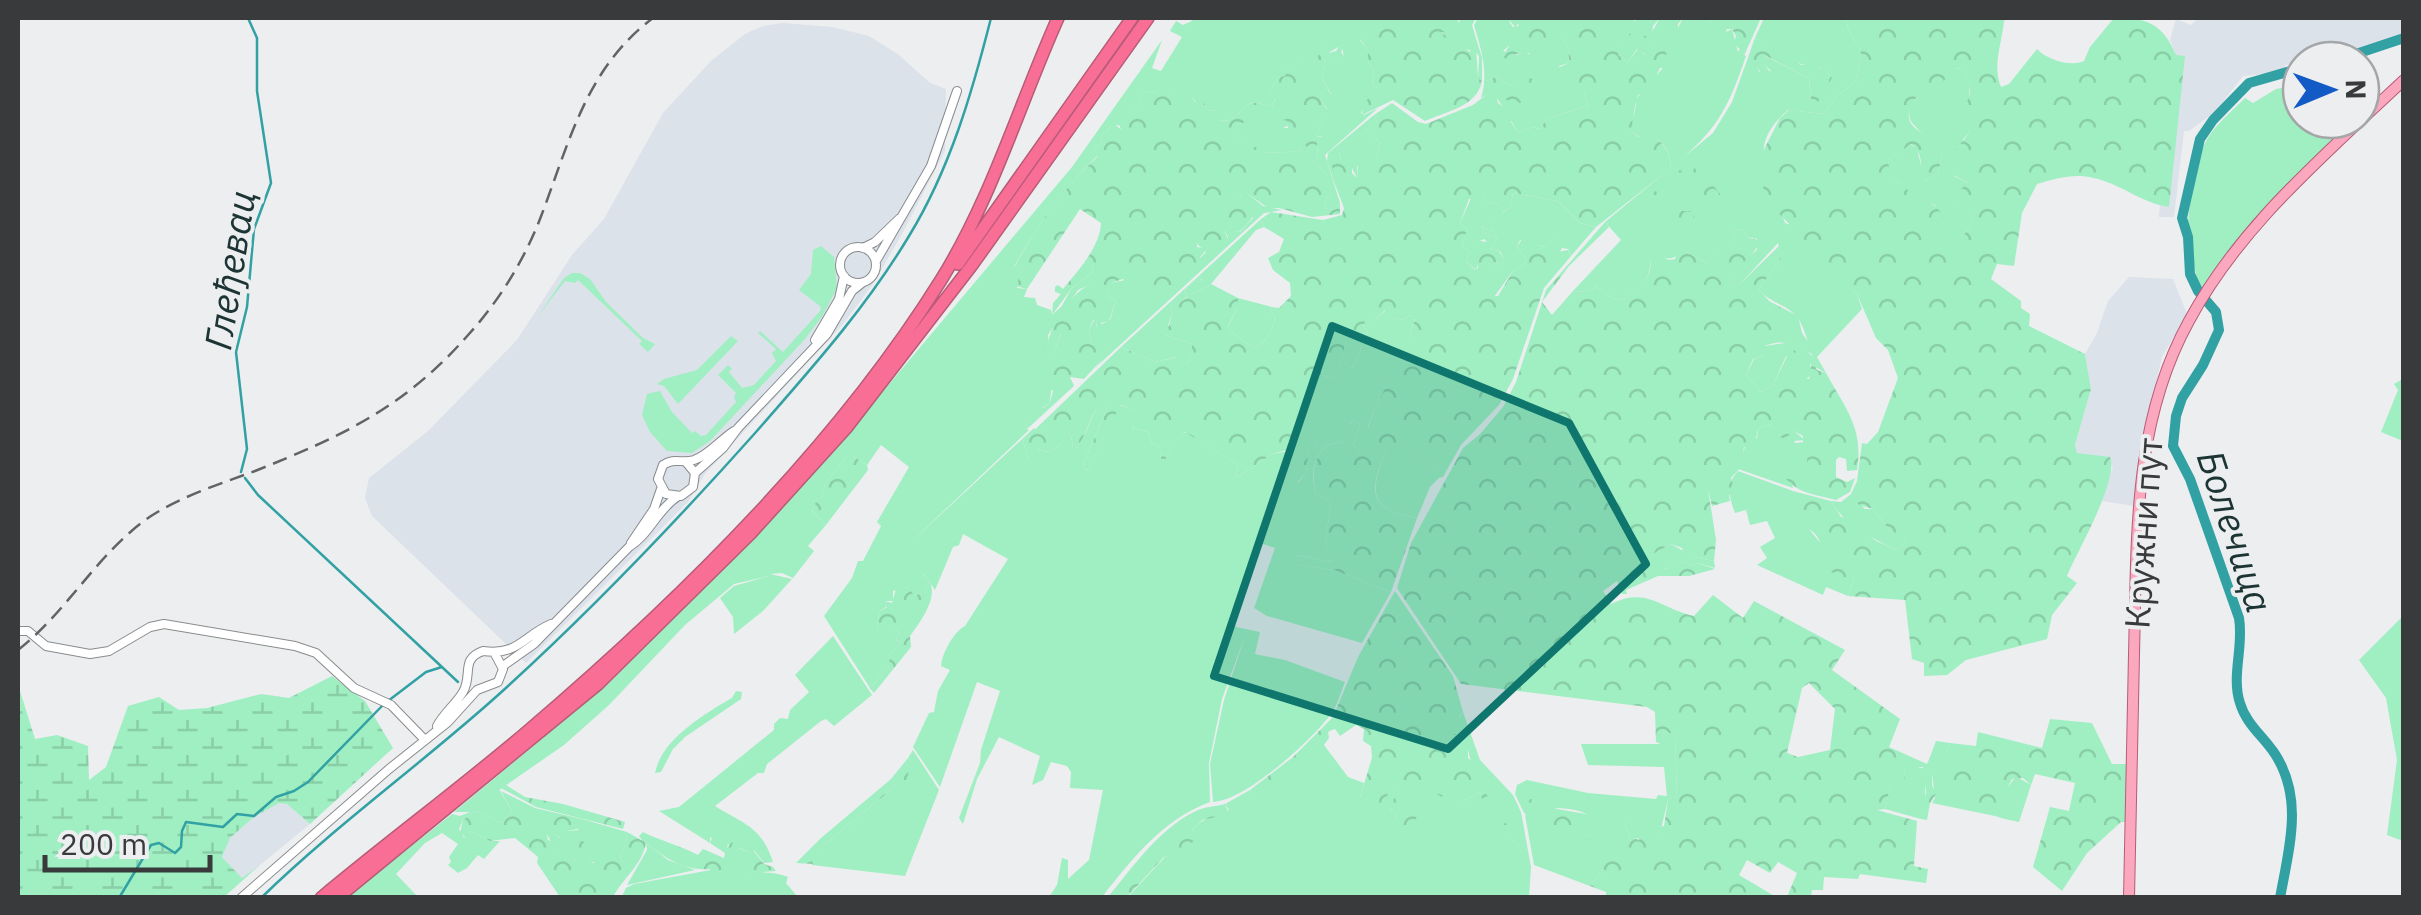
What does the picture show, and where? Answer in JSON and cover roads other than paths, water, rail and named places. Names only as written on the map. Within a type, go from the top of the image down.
[{"type":"highway","points":[[896,348],[942,279],[978,213],[1058,18]]},
{"type":"highway","points":[[455,796],[590,676],[706,565],[826,436],[896,348],[1132,18]]},
{"type":"highway","points":[[321,898],[632,653],[751,533],[818,460],[972,266],[1146,18]]},
{"type":"highway","points":[[336,898],[440,808]]},
{"type":"main road","name":"Кружни пут","points":[[2381,101],[2404,80]]},
{"type":"main road","name":"Кружни пут","points":[[2129,898],[2140,485],[2153,412],[2178,342],[2207,290],[2272,206],[2340,140]]},
{"type":"street","points":[[694,474],[724,448],[738,428],[827,334],[852,291],[872,276],[930,166],[957,90]]},
{"type":"street","points":[[862,282],[844,276],[840,265],[844,254],[875,242],[900,218]]},
{"type":"street","points":[[862,248],[870,251],[876,262]]},
{"type":"street","points":[[811,348],[839,298],[844,276]]},
{"type":"street","points":[[629,547],[661,489],[658,479],[663,466],[674,460],[698,458],[738,428]]},
{"type":"street","points":[[436,728],[448,722],[472,694],[500,680],[503,666],[534,644],[550,624],[640,540],[666,505],[693,488],[694,474],[686,462]]},
{"type":"street","points":[[661,489],[677,497]]},
{"type":"street","points":[[18,631],[31,632],[53,648],[84,654],[109,651],[160,624],[271,641],[316,653],[354,688],[386,703],[424,739]]},
{"type":"street","points":[[495,654],[515,648],[550,624]]},
{"type":"street","points":[[241,898],[436,728],[464,690],[467,665],[475,654],[484,650],[495,654],[503,666]]},
{"type":"street","points":[[468,675],[473,683],[485,688]]},
{"type":"waterway","name":"Глеђевац","points":[[241,472],[247,449],[236,352],[247,307],[254,229],[271,183],[257,91],[257,38],[248,18]]},
{"type":"waterway","points":[[261,898],[468,722],[564,633],[694,501],[817,361],[875,288],[924,210],[958,130],[991,18]]},
{"type":"waterway","name":"Болечица","points":[[2381,46],[2404,38]]},
{"type":"waterway","name":"Болечица","points":[[2280,898],[2292,824],[2289,788],[2275,754],[2240,703],[2239,618],[2190,479],[2173,446],[2182,398],[2219,330],[2216,312],[2190,274],[2188,237],[2182,218],[2200,139],[2249,83],[2281,74]]},
{"type":"waterway","name":"Глеђевац","points":[[245,478],[258,495],[458,682]]},
{"type":"waterway","points":[[388,701],[426,672],[442,667]]},
{"type":"waterway","points":[[119,898],[151,845],[159,843],[175,853],[181,847],[186,822],[223,827],[237,814],[254,816],[276,797],[308,782],[382,706]]},
{"type":"railway","points":[[18,650],[115,547],[151,516],[188,496],[345,432],[396,400],[445,359],[490,308],[518,265],[595,84],[630,38],[653,18]]}]
